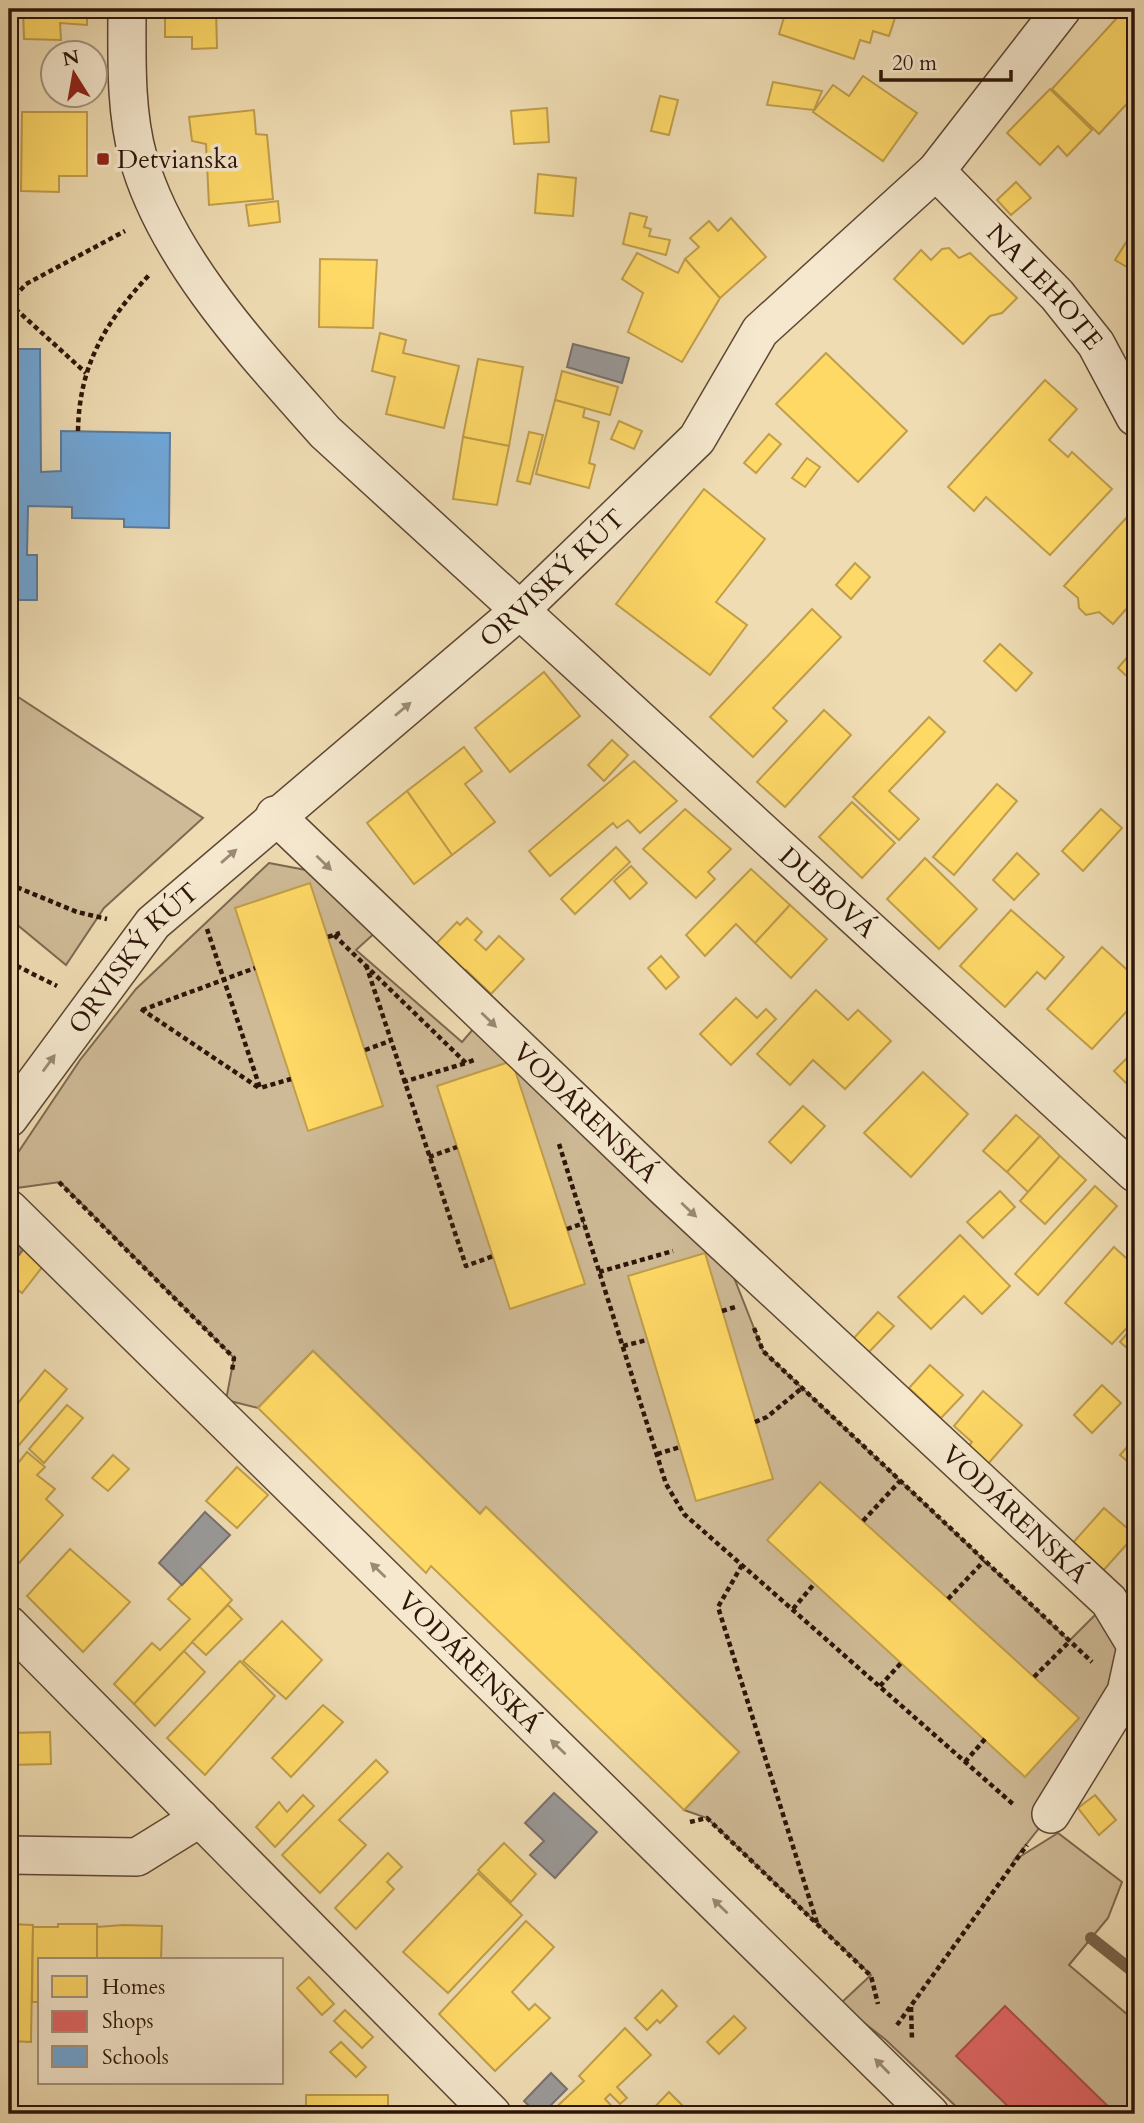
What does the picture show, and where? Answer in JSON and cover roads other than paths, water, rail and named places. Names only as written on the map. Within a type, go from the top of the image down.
[{"type":"street","points":[[127,9],[127,78],[137,155],[155,209],[233,329],[325,432],[519,611]]},
{"type":"street","name":"ORVISKÝ KÚT","points":[[9,1118],[153,923],[275,816],[519,611],[697,439],[760,331],[936,171],[1062,9]]},
{"type":"street","name":"NA LEHOTE","points":[[936,171],[1057,295],[1096,344],[1135,417]]},
{"type":"street","name":"DUBOVÁ","points":[[519,611],[1135,1173]]},
{"type":"street","name":"VODÁRENSKÁ","points":[[275,816],[745,1262],[1109,1601],[1135,1644]]},
{"type":"street","name":"VODÁRENSKÁ","points":[[9,1209],[930,2114]]},
{"type":"street","points":[[9,1625],[492,2114]]},
{"type":"street","points":[[1045,1821],[1126,1692],[1135,1651]]},
{"type":"street","points":[[9,1855],[137,1857],[200,1818]]},
{"type":"waterway","name":"DUBOVÁ","points":[[1091,1938],[1135,1973]]},
{"type":"place","name":"Detvianska","points":[[103,159]]}]
